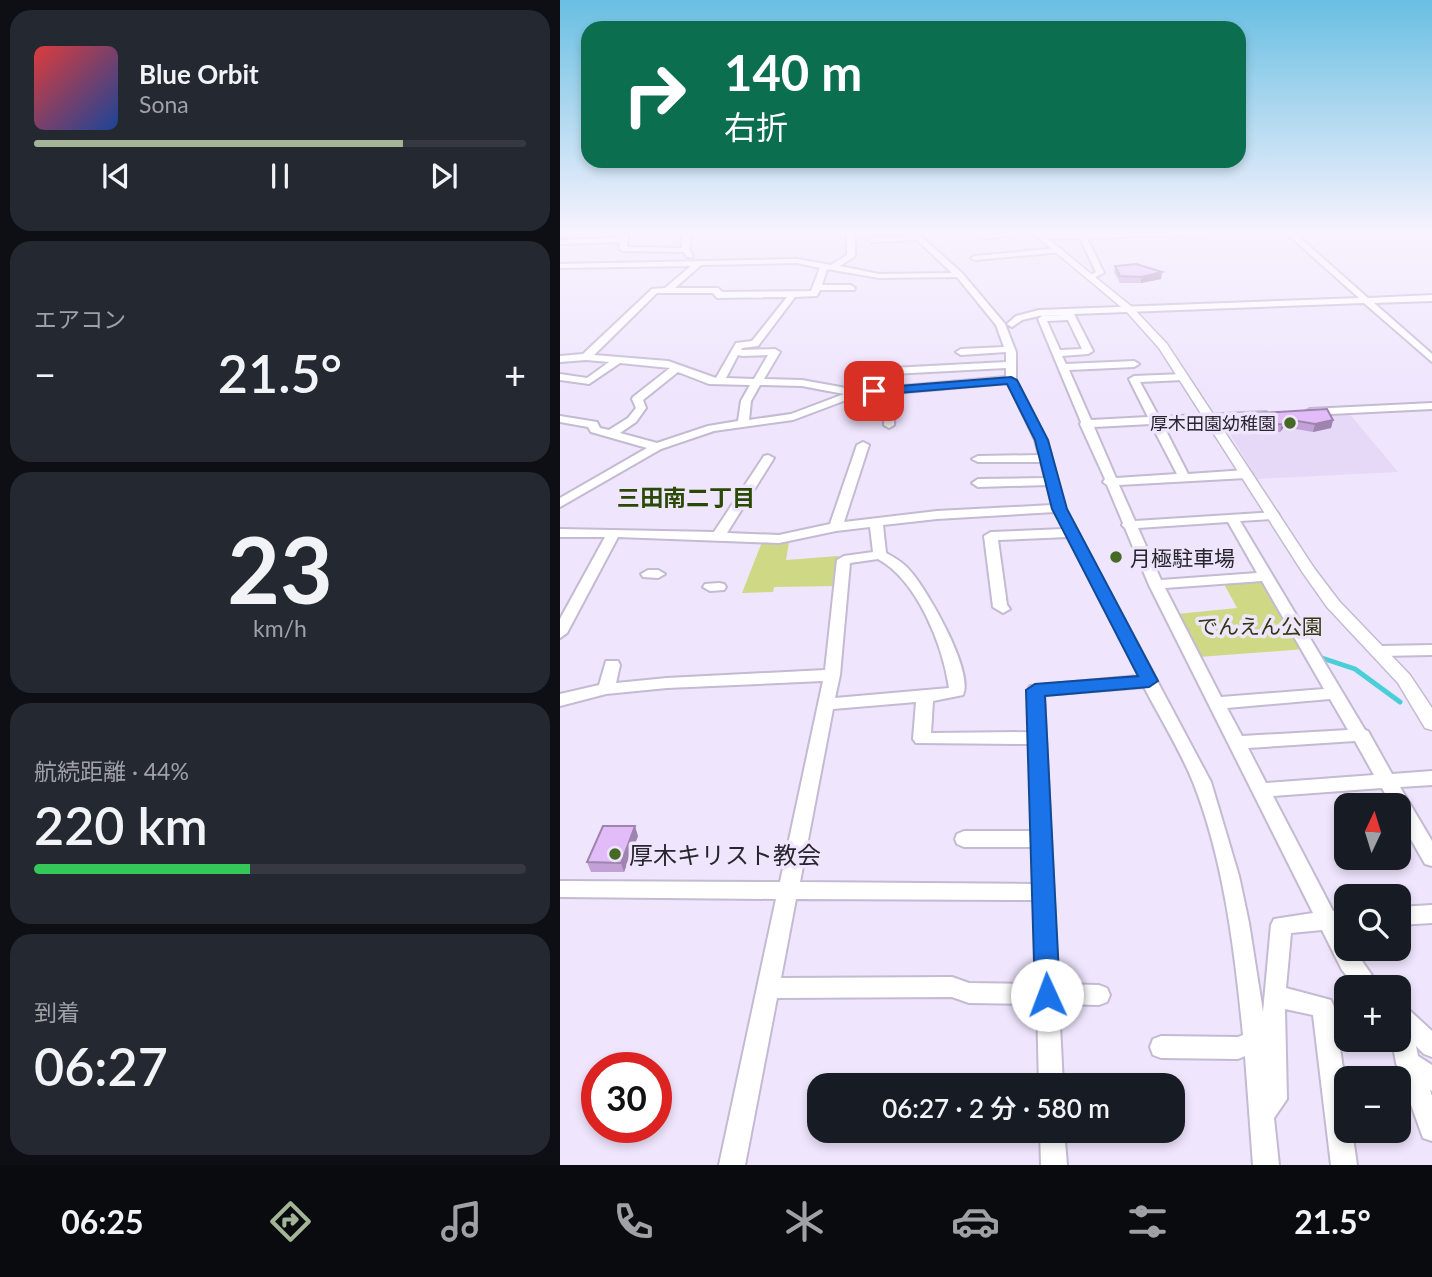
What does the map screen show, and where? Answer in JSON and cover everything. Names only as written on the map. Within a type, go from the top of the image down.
[{"type":"street","points":[[667,290],[673,284]]},
{"type":"street","points":[[560,371],[582,357],[651,291],[718,291],[717,295],[792,295],[814,294],[817,284]]},
{"type":"street","points":[[966,284],[1000,324],[1010,350],[1011,380],[1041,440],[1059,509],[1202,782],[1244,940],[1266,1165]]},
{"type":"street","points":[[1100,284],[1129,309],[1163,346],[1321,589],[1381,651],[1404,679],[1432,723]]},
{"type":"street","points":[[1349,284],[1432,359]]},
{"type":"street","points":[[815,287],[851,288]]},
{"type":"street","points":[[719,382],[739,345],[755,344],[767,326],[781,316],[792,295]]},
{"type":"street","points":[[977,298],[983,299],[1012,324],[1014,341],[1010,350]]},
{"type":"street","points":[[1012,324],[1027,315],[1432,298]]},
{"type":"street","points":[[1069,314],[1042,319],[1109,482],[1156,585],[1235,743],[1334,917]]},
{"type":"street","points":[[1060,360],[1088,351],[1069,314]]},
{"type":"street","points":[[961,352],[1010,350]]},
{"type":"street","points":[[734,354],[775,352],[746,401],[743,423]]},
{"type":"street","points":[[560,359],[582,357],[678,366],[709,381],[802,383],[857,393]]},
{"type":"street","points":[[560,377],[589,381],[618,360]]},
{"type":"street","points":[[1060,360],[1134,364]]},
{"type":"street","points":[[892,372],[1011,365]]},
{"type":"street","points":[[611,434],[641,408],[637,399],[678,366]]},
{"type":"street","points":[[1183,377],[1134,379],[1184,477]]},
{"type":"street","points":[[560,503],[657,447],[705,430],[793,417],[832,399],[857,393],[1011,380]]},
{"type":"street","points":[[889,425],[890,390]]},
{"type":"street","points":[[1295,413],[1432,406]]},
{"type":"street","points":[[1085,424],[1268,414]]},
{"type":"street","points":[[562,420],[593,424],[595,430],[657,447]]},
{"type":"street","points":[[836,527],[863,445]]},
{"type":"street","points":[[719,536],[768,458]]},
{"type":"street","points":[[978,459],[1046,458]]},
{"type":"street","points":[[1109,482],[1246,474]]},
{"type":"street","points":[[984,484],[1051,481]]},
{"type":"street","points":[[560,533],[779,539],[836,527],[993,510],[1059,509]]},
{"type":"street","points":[[1128,525],[1273,515]]},
{"type":"street","points":[[1232,518],[1432,858]]},
{"type":"street","points":[[876,523],[880,555]]},
{"type":"street","points":[[1003,609],[1000,607],[992,536],[1073,533]]},
{"type":"street","points":[[560,633],[612,536]]},
{"type":"street","points":[[732,1165],[787,890],[832,675],[844,560],[880,555],[896,563],[933,617],[953,665],[957,691],[826,704]]},
{"type":"street","points":[[1156,585],[1268,576]]},
{"type":"street","points":[[1381,651],[1432,650]]},
{"type":"street","points":[[606,689],[612,665]]},
{"type":"street","points":[[560,700],[606,689],[832,675]]},
{"type":"street","points":[[1050,1073],[1035,690],[1149,681]]},
{"type":"street","points":[[1215,703],[1336,694]]},
{"type":"street","points":[[925,696],[922,739],[1037,738]]},
{"type":"street","points":[[1235,743],[1362,736]]},
{"type":"street","points":[[1260,790],[1432,778]]},
{"type":"street","points":[[964,839],[1041,839]]},
{"type":"street","points":[[560,889],[1044,892]]},
{"type":"street","points":[[1411,915],[1432,914]]},
{"type":"street","points":[[1262,1114],[1275,1099],[1274,996],[1280,925],[1334,920]]},
{"type":"street","points":[[767,988],[953,987],[970,993],[1099,995]]},
{"type":"street","points":[[1274,996],[1323,1007],[1345,1165]]},
{"type":"street","points":[[1411,1027],[1432,1046]]},
{"type":"street","points":[[1161,1047],[1238,1048],[1254,1042]]},
{"type":"street","points":[[1406,1052],[1432,1129]]},
{"type":"street","points":[[1408,1063],[1432,1079]]},
{"type":"street","points":[[1053,1143],[1054,1165]]},
{"type":"shaded area","points":[[1348,412],[1398,472],[1257,479],[1221,419]]},
{"type":"green space","points":[[762,542],[789,542],[786,560],[838,556],[836,586],[774,587],[773,592],[742,593]]},
{"type":"green space","name":"でんえん公園","points":[[1261,578],[1305,649],[1199,657],[1177,614],[1237,608],[1223,582]]},
{"type":"building","points":[[1327,409],[1333,420],[1315,424],[1286,419],[1282,424],[1252,425],[1245,414]]},
{"type":"building","points":[[603,826],[635,826],[621,863],[587,862]]},
{"type":"waterway","points":[[1322,658],[1355,669],[1400,702]]},
{"type":"place","name":"厚木田園幼稚園","points":[[1290,423]]},
{"type":"place","name":"月極駐車場","points":[[1116,557]]},
{"type":"place","name":"厚木キリスト教会","points":[[615,854]]},
{"type":"district","name":"三田南二丁目","points":[[686,497]]},
{"type":"route","points":[[874,391],[1011,380],[1041,440],[1059,509],[1149,681],[1035,690],[1047,995]]}]
